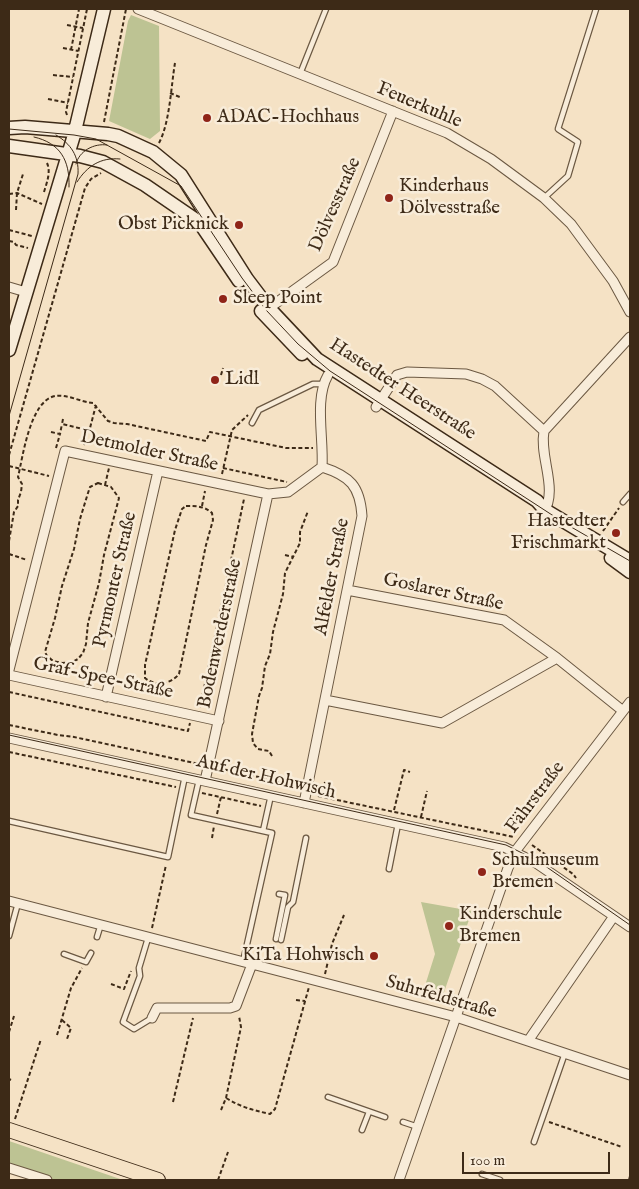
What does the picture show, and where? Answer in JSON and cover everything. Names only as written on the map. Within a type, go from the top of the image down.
[{"type":"main road","points":[[10,1130],[158,1180]]},
{"type":"street","points":[[9,350],[75,131],[104,9]]},
{"type":"street","name":"Feuerkuhle","points":[[138,9],[448,133],[491,159],[544,198],[571,224],[613,281],[630,312]]},
{"type":"street","name":"Dölvesstraße","points":[[266,310],[333,262],[393,111]]},
{"type":"street","name":"Hastedter Heerstraße","points":[[9,128],[25,127],[108,134],[118,136],[153,152],[181,175],[266,310],[301,354],[326,380],[378,403]]},
{"type":"street","name":"Hastedter Heerstraße","points":[[9,146],[68,153],[103,162],[145,185],[200,222],[244,289],[317,358],[378,403],[544,512],[630,572]]},
{"type":"street","points":[[9,287],[26,292]]},
{"type":"street","points":[[544,512],[549,500],[549,490],[542,441],[544,431],[630,337]]},
{"type":"street","points":[[378,403],[397,375],[407,372],[466,374],[495,386],[544,431]]},
{"type":"street","points":[[322,467],[321,397],[326,380]]},
{"type":"street","name":"Detmolder Straße","points":[[9,670],[65,451],[268,494],[288,492],[322,467]]},
{"type":"street","name":"Alfelder Straße","points":[[304,803],[362,516],[361,503],[356,488],[340,473],[322,467]]},
{"type":"street","name":"Pyrmonter Straße","points":[[106,697],[158,471]]},
{"type":"street","name":"Bodenwerderstraße","points":[[202,780],[209,766],[268,494]]},
{"type":"street","name":"Hastedter Heerstraße","points":[[544,512],[630,561]]},
{"type":"street","name":"Goslarer Straße","points":[[347,590],[504,620],[557,658],[623,711]]},
{"type":"street","points":[[325,700],[442,723],[557,658]]},
{"type":"street","name":"Graf-Spee-Straße","points":[[9,675],[195,718],[219,721]]},
{"type":"street","name":"Fährstraße","points":[[399,1180],[508,868],[523,840],[630,702]]},
{"type":"street","name":"Auf der Hohwisch","points":[[9,738],[492,844],[516,852],[536,863],[630,927]]},
{"type":"street","name":"Suhrfeldstraße","points":[[9,901],[456,1017],[630,1075]]},
{"type":"street","points":[[528,1041],[614,916]]},
{"type":"street","points":[[152,1018],[158,1008],[230,1008],[236,1006],[247,963]]},
{"type":"street","points":[[9,1168],[47,1180]]},
{"type":"lane","points":[[300,74],[326,9]]},
{"type":"lane","points":[[544,198],[568,176],[578,142],[558,129],[596,9]]},
{"type":"lane","points":[[252,423],[259,410],[313,384],[326,380]]},
{"type":"lane","points":[[623,502],[630,494]]},
{"type":"lane","points":[[9,821],[168,858],[185,776]]},
{"type":"lane","points":[[202,780],[191,815],[272,833],[247,963]]},
{"type":"lane","points":[[263,831],[271,796]]},
{"type":"lane","points":[[389,869],[395,823]]},
{"type":"lane","points":[[279,894],[285,895],[279,940],[288,907],[292,902],[306,838]]},
{"type":"lane","points":[[9,936],[18,903]]},
{"type":"lane","points":[[97,937],[100,924]]},
{"type":"lane","points":[[149,938],[139,968],[140,976],[124,1022],[134,1029],[152,1018]]},
{"type":"lane","points":[[64,954],[86,962],[91,954]]},
{"type":"lane","points":[[534,1142],[564,1053]]},
{"type":"lane","points":[[328,1097],[385,1117]]},
{"type":"lane","points":[[362,1130],[369,1112]]},
{"type":"lane","points":[[403,1122],[418,1127]]},
{"type":"lane","points":[[482,1174],[500,1180]]},
{"type":"path","points":[[71,50],[79,9]]},
{"type":"path","points":[[68,117],[66,112],[86,9]]},
{"type":"path","points":[[108,134],[108,128],[103,125],[126,9]]},
{"type":"path","points":[[67,25],[83,28]]},
{"type":"path","points":[[63,48],[78,51]]},
{"type":"path","points":[[153,152],[161,141],[170,104],[175,62]]},
{"type":"path","points":[[54,74],[74,77]]},
{"type":"path","points":[[170,93],[182,98]]},
{"type":"path","points":[[48,99],[68,103]]},
{"type":"path","points":[[16,210],[17,193],[23,174]]},
{"type":"path","points":[[9,455],[85,188],[93,177]]},
{"type":"path","points":[[9,194],[17,193],[52,207]]},
{"type":"path","points":[[9,230],[42,238]]},
{"type":"path","points":[[9,241],[28,248]]},
{"type":"path","points":[[221,375],[223,368]]},
{"type":"path","points":[[9,541],[14,512],[21,495],[22,484],[18,477],[32,422],[41,404],[57,396],[93,403],[108,421],[114,423],[127,424],[206,441],[210,432],[286,448],[323,448]]},
{"type":"path","points":[[83,455],[87,430],[90,428],[96,406]]},
{"type":"path","points":[[220,484],[232,430],[248,415],[259,410]]},
{"type":"path","points":[[51,432],[60,434],[63,419]]},
{"type":"path","points":[[62,424],[87,430]]},
{"type":"path","points":[[106,485],[110,461]]},
{"type":"path","points":[[9,466],[58,478]]},
{"type":"path","points":[[223,468],[299,485]]},
{"type":"path","points":[[202,506],[208,481]]},
{"type":"path","points":[[98,483],[106,485],[119,498],[88,623],[86,644],[83,653],[78,659],[62,663],[53,661],[45,652],[74,548],[82,510],[90,487],[98,483]]},
{"type":"path","points":[[9,692],[188,731],[195,718],[246,490]]},
{"type":"path","points":[[596,542],[623,502]]},
{"type":"path","points":[[186,506],[202,506],[212,513],[213,520],[206,545],[182,665],[179,674],[174,680],[158,684],[149,682],[145,678],[145,665],[179,518],[186,506]]},
{"type":"path","points":[[272,756],[269,752],[258,749],[253,743],[252,734],[265,666],[270,654],[271,631],[284,586],[285,573],[300,543],[300,532],[308,511]]},
{"type":"path","points":[[299,523],[303,524]]},
{"type":"path","points":[[9,554],[37,562]]},
{"type":"path","points":[[285,555],[294,558]]},
{"type":"path","points":[[280,585],[284,586]]},
{"type":"path","points":[[272,618],[276,619]]},
{"type":"path","points":[[259,677],[264,678]]},
{"type":"path","points":[[252,711],[256,710]]},
{"type":"path","points":[[9,725],[209,766],[295,785],[306,793],[512,836],[523,840],[544,853],[580,881]]},
{"type":"path","points":[[9,752],[182,789]]},
{"type":"path","points":[[395,823],[394,812],[404,770],[410,772]]},
{"type":"path","points":[[322,796],[325,782]]},
{"type":"path","points":[[212,838],[224,785]]},
{"type":"path","points":[[421,817],[427,790]]},
{"type":"path","points":[[197,792],[268,807]]},
{"type":"path","points":[[149,938],[168,858]]},
{"type":"path","points":[[323,984],[332,944],[344,915]]},
{"type":"path","points":[[57,1036],[71,988],[86,962]]},
{"type":"path","points":[[111,984],[124,989],[134,968]]},
{"type":"path","points":[[226,1098],[240,1107],[270,1114],[275,1108],[311,980]]},
{"type":"path","points":[[296,1000],[306,1001]]},
{"type":"path","points":[[221,1110],[226,1098],[241,1027],[236,1006]]},
{"type":"path","points":[[173,1102],[194,1008]]},
{"type":"path","points":[[9,1032],[14,1016]]},
{"type":"path","points":[[62,1020],[71,1028],[67,1039]]},
{"type":"path","points":[[10,1130],[41,1039]]},
{"type":"path","points":[[542,1120],[622,1147]]},
{"type":"path","points":[[218,1180],[228,1152]]},
{"type":"path","points":[[629,1180],[630,1176]]},
{"type":"green space","points":[[131,15],[159,26],[160,131],[150,139],[109,121],[128,21]]},
{"type":"green space","points":[[421,902],[472,911],[442,998],[423,992],[435,954]]},
{"type":"green space","points":[[9,1141],[123,1180],[53,1180],[9,1165]]},
{"type":"tram line","points":[[9,129],[96,139],[181,186],[242,278],[266,310],[298,344],[330,371],[566,524],[630,561]]},
{"type":"tram line","points":[[9,416],[78,174],[77,162],[73,151],[66,142],[56,135]]},
{"type":"tram line","points":[[34,137],[51,144],[62,154],[68,169],[69,187]]},
{"type":"tram line","points":[[76,164],[80,155],[88,149],[97,145],[107,145]]},
{"type":"tram line","points":[[77,182],[85,171],[95,164],[101,161],[120,159]]},
{"type":"tram line","points":[[9,735],[506,845],[538,861],[630,925]]},
{"type":"place","name":"ADAC-Hochhaus","points":[[207,118]]},
{"type":"place","name":"Kinderhaus Dölvesstraße","points":[[389,198]]},
{"type":"place","name":"Obst Picknick","points":[[239,225]]},
{"type":"place","name":"Sleep Point","points":[[223,299]]},
{"type":"place","name":"Lidl","points":[[215,380]]},
{"type":"place","name":"Hastedter Frischmarkt","points":[[616,533]]},
{"type":"place","name":"Schulmuseum Bremen","points":[[482,872]]},
{"type":"place","name":"Kinderschule Bremen","points":[[449,926]]},
{"type":"place","name":"KiTa Hohwisch","points":[[374,956]]}]
